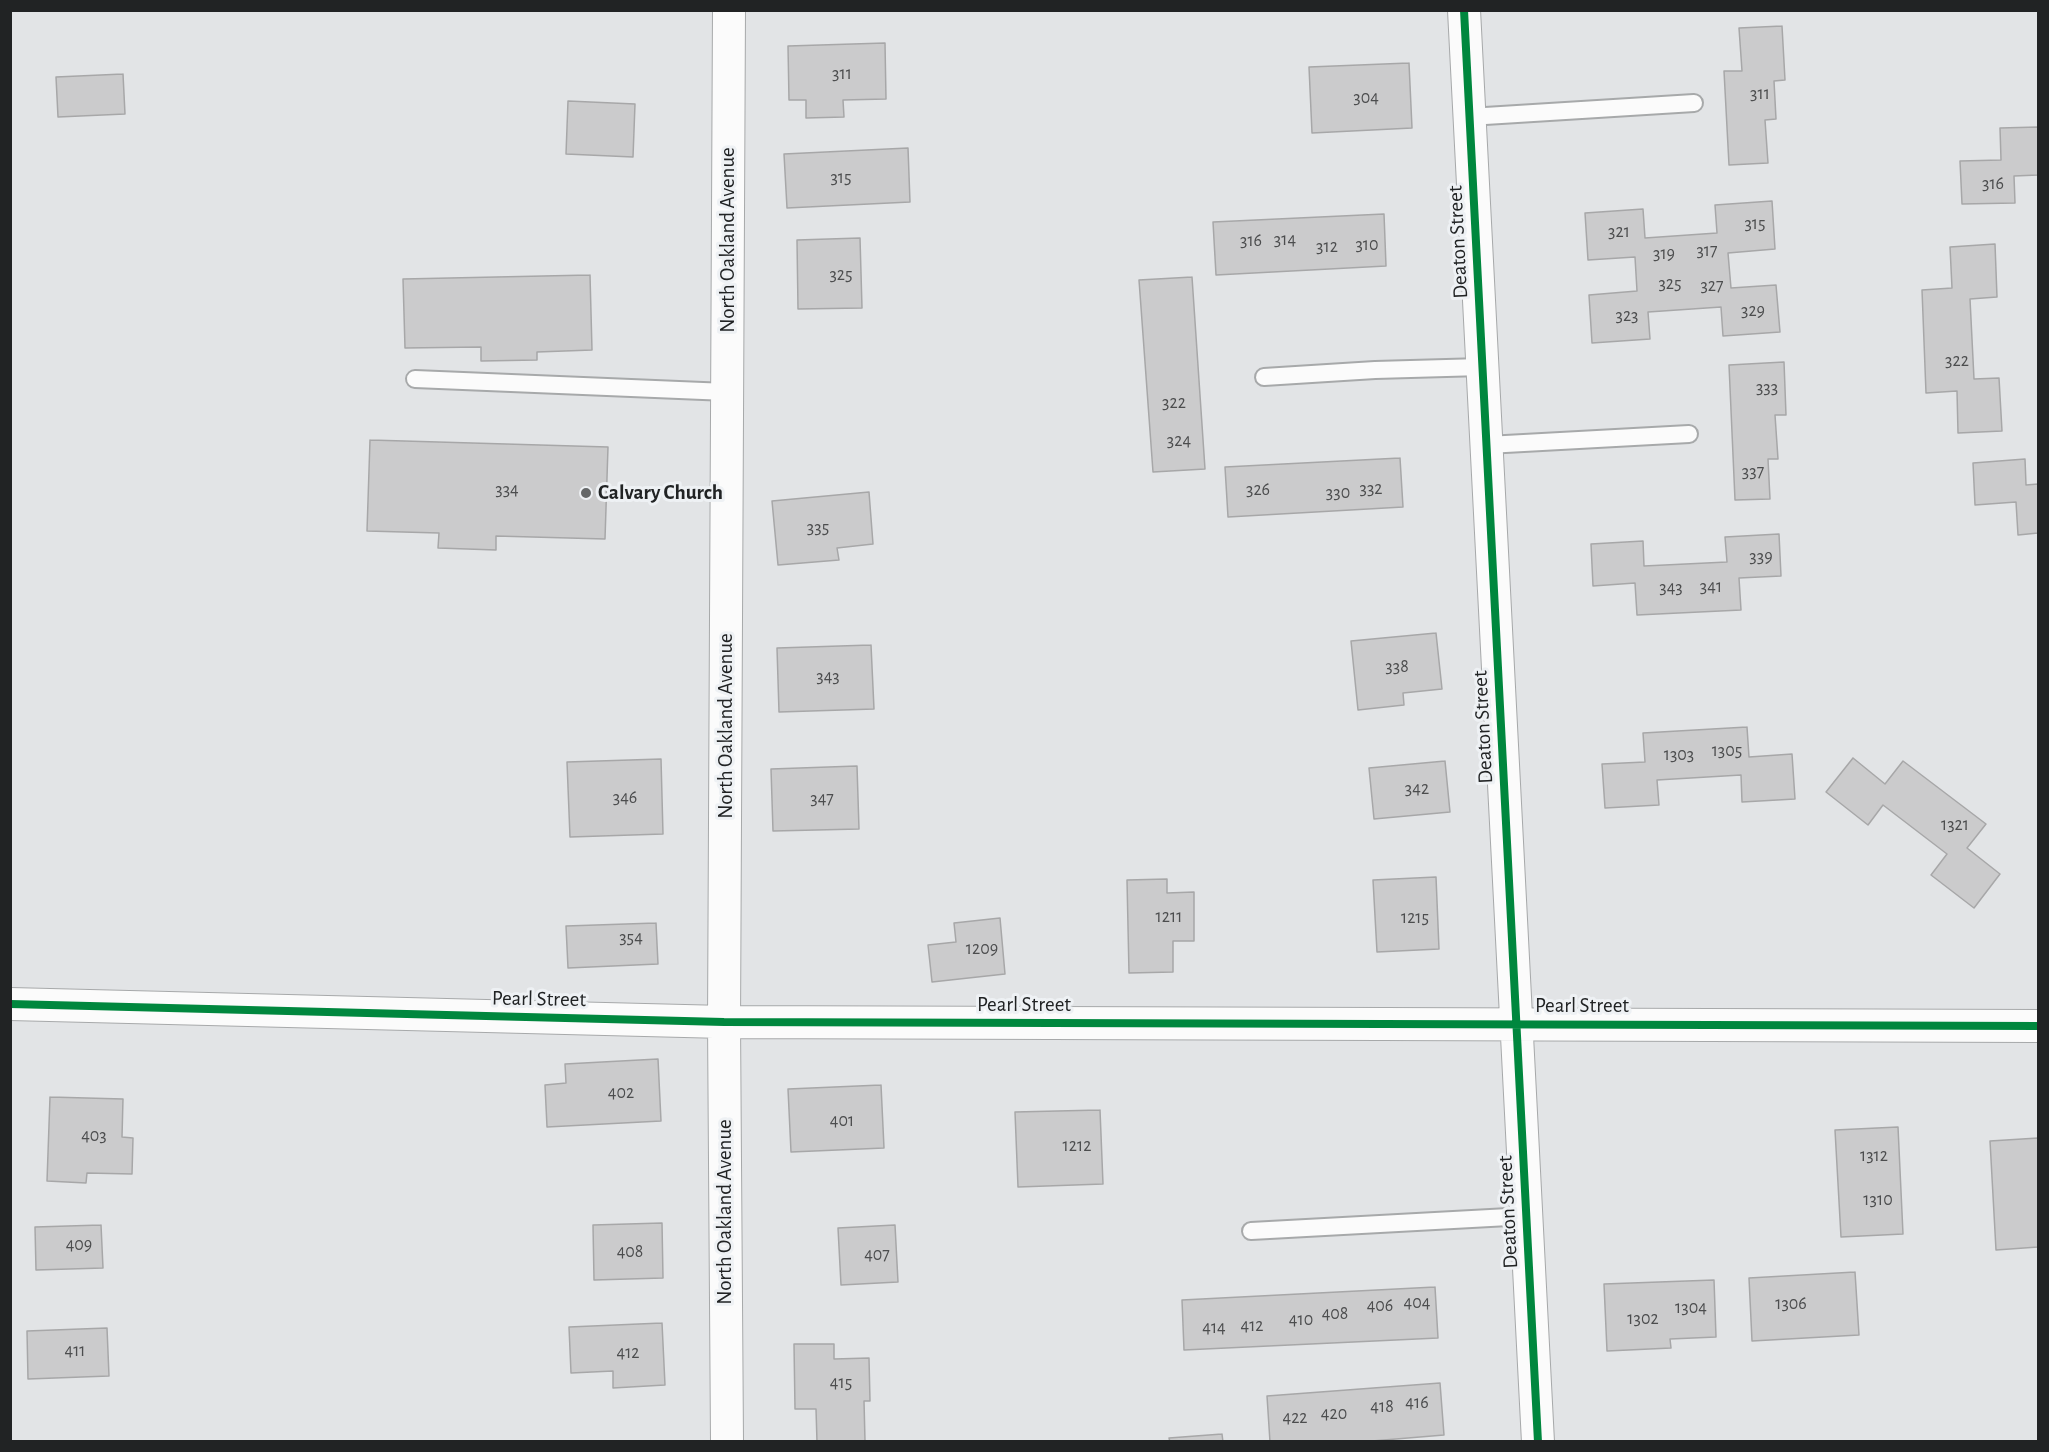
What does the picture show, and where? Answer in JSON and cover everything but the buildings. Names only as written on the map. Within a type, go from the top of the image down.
[{"type":"street","name":"North Oakland Avenue","points":[[727,1442],[724,1022],[729,10]]},
{"type":"street","name":"Deaton Street","points":[[1464,10],[1538,1442]]},
{"type":"street","name":"Pearl Street","points":[[10,1004],[724,1022],[2038,1026]]},
{"type":"lane","points":[[1469,117],[1694,103]]},
{"type":"lane","points":[[1264,377],[1375,370],[1482,367]]},
{"type":"lane","points":[[415,379],[727,392]]},
{"type":"lane","points":[[1487,445],[1689,434]]},
{"type":"lane","points":[[1251,1231],[1527,1216]]},
{"type":"cycle path","points":[[1464,10],[1538,1442]]},
{"type":"cycle path","points":[[10,1004],[724,1022],[2038,1026]]},
{"type":"place","name":"Calvary Church","points":[[586,493]]}]
